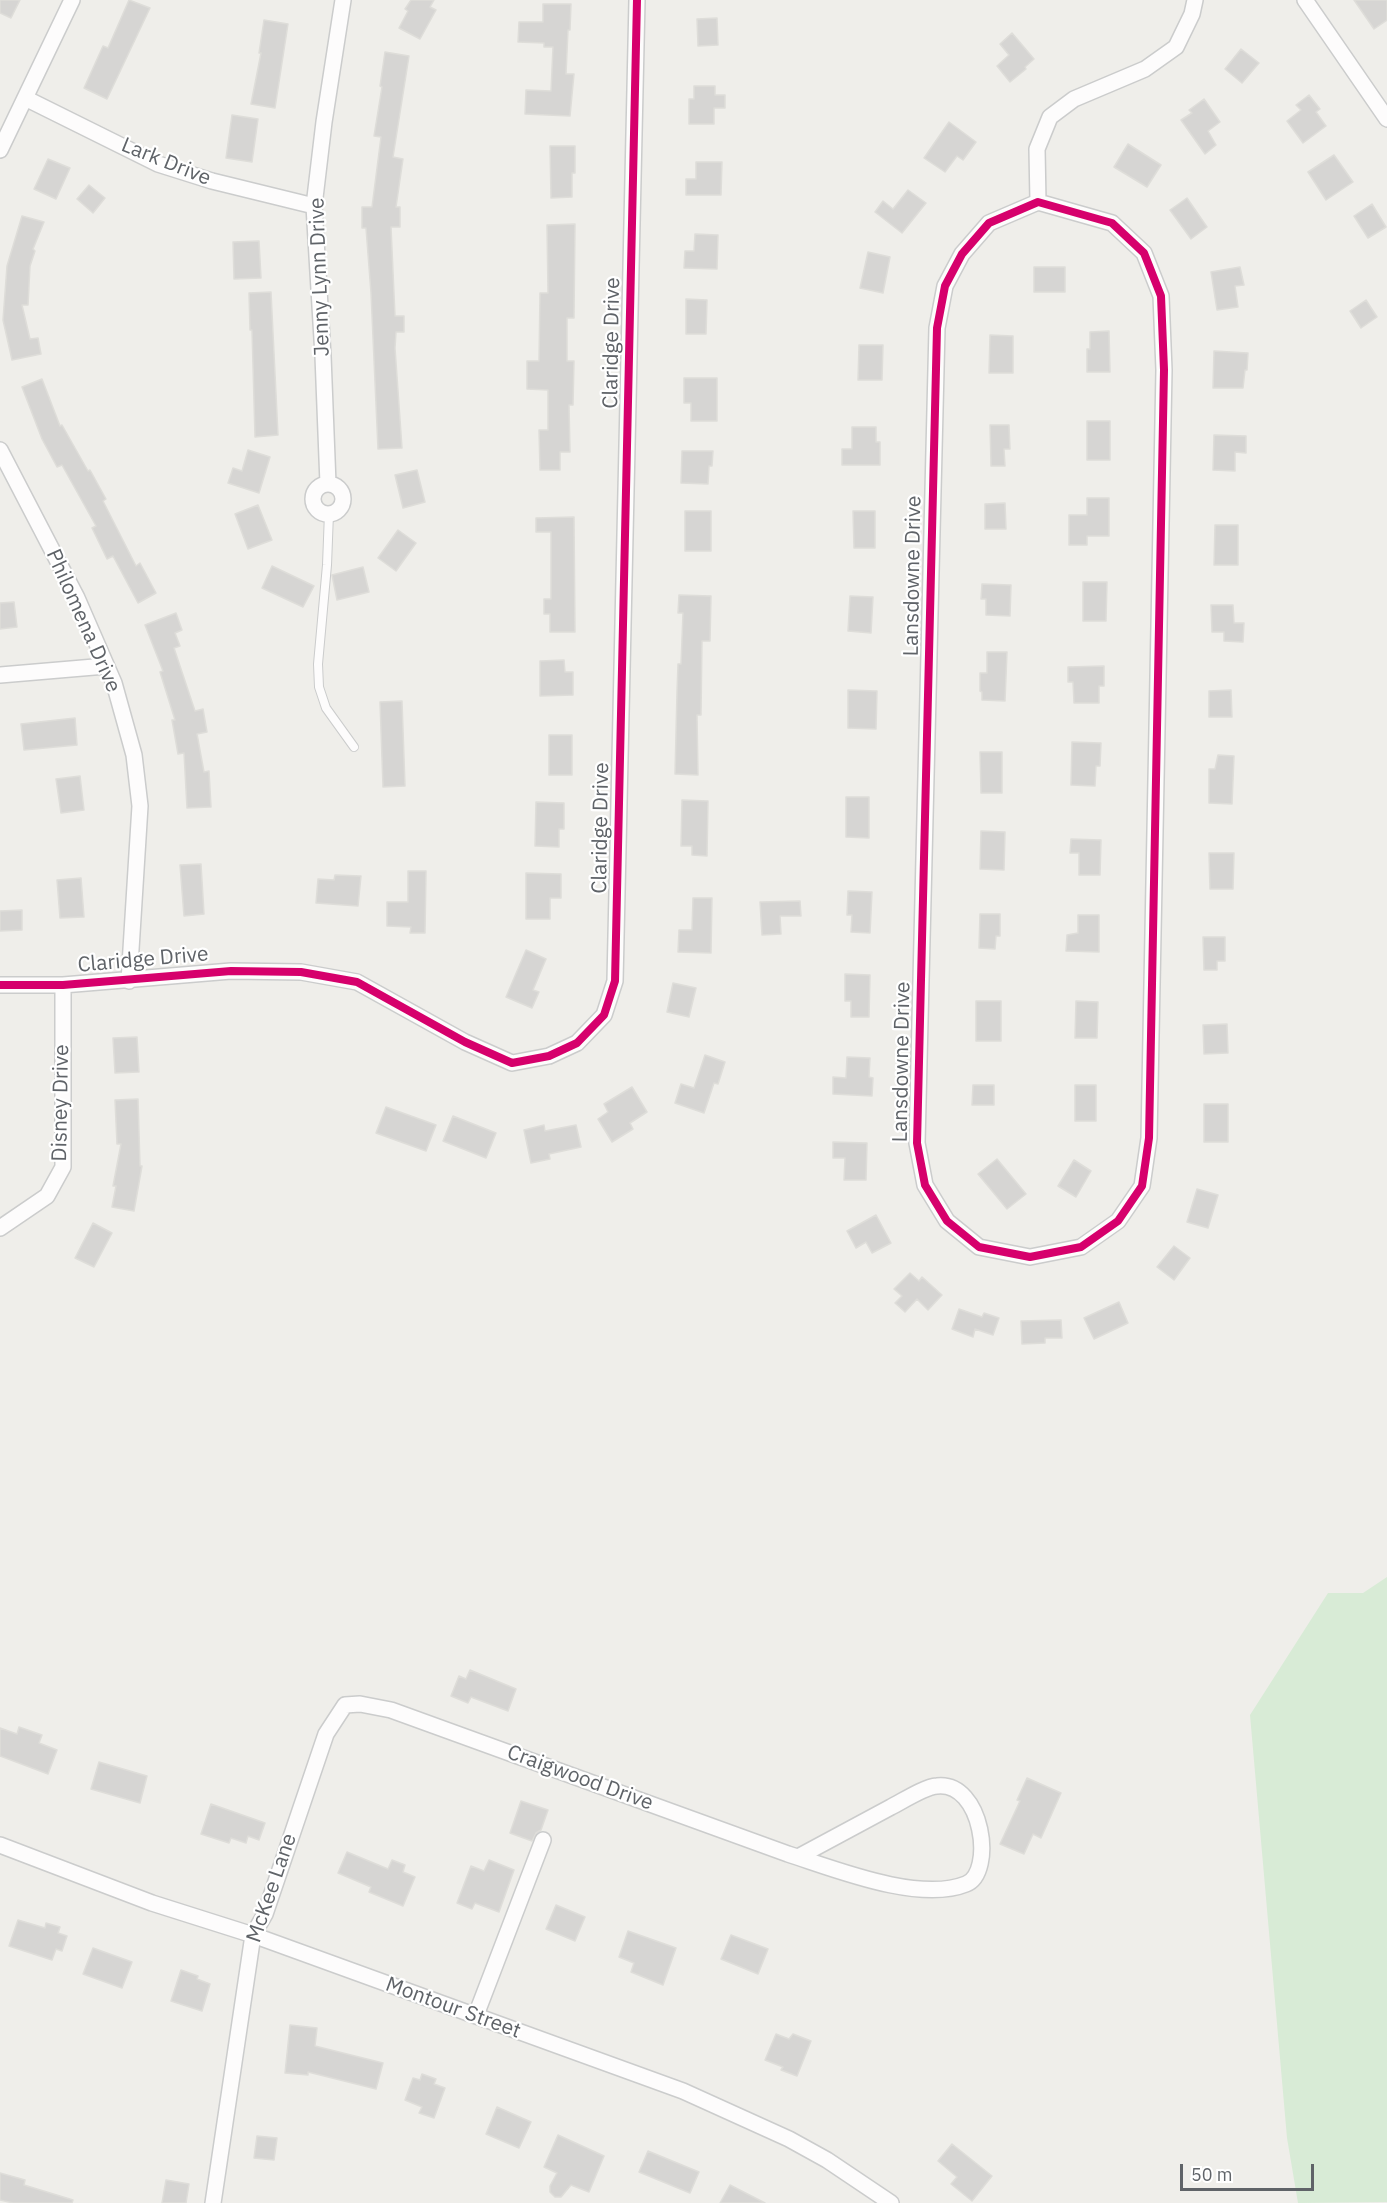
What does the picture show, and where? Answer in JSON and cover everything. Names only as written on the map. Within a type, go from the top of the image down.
[{"type":"street","points":[[0,150],[72,0]]},
{"type":"street","name":"Jenny Lynn Drive","points":[[328,513],[339,509],[343,498],[338,488],[328,484],[314,206],[324,122],[343,0]]},
{"type":"street","name":"Claridge Drive","points":[[0,985],[63,985],[129,981],[231,971],[301,972],[357,982],[465,1042],[512,1063],[549,1056],[577,1043],[604,1015],[615,981],[637,0]]},
{"type":"street","points":[[1038,202],[1037,149],[1050,117],[1074,99],[1145,69],[1176,47],[1192,14],[1196,0]]},
{"type":"street","points":[[1305,0],[1387,119]]},
{"type":"street","name":"Lark Drive","points":[[25,98],[158,164],[212,182],[314,206]]},
{"type":"street","name":"Lansdowne Drive","points":[[1038,202],[1112,223],[1144,253],[1161,296],[1164,370],[1149,1138],[1142,1186],[1118,1221],[1081,1247],[1030,1257],[980,1247],[947,1221],[925,1185],[917,1143],[937,328],[945,286],[962,254],[989,223],[1038,202]]},
{"type":"street","name":"Philomena Drive","points":[[0,450],[77,598],[114,683],[134,755],[140,806],[129,981]]},
{"type":"street","points":[[328,484],[317,488],[313,499],[318,509],[328,513]]},
{"type":"street","points":[[0,675],[106,666]]},
{"type":"street","name":"Disney Drive","points":[[0,1228],[47,1196],[63,1167],[63,985]]},
{"type":"street","name":"Craigwood Drive","points":[[360,1704],[391,1710],[798,1857],[905,1888],[933,1891],[968,1884],[977,1873],[981,1856],[980,1829],[973,1807],[961,1793],[950,1787],[936,1786],[910,1797],[798,1857]]},
{"type":"street","name":"McKee Lane","points":[[213,2203],[253,1935],[265,1914],[326,1734],[345,1705],[360,1704]]},
{"type":"street","points":[[476,2015],[543,1840]]},
{"type":"street","name":"Montour Street","points":[[0,1845],[152,1903],[253,1935],[683,2091],[736,2114],[827,2160],[891,2203]]},
{"type":"lane","points":[[328,513],[327,565],[318,664],[319,687],[326,708],[354,747]]},
{"type":"green space","points":[[1387,1577],[1387,2202],[1298,2203],[1287,2138],[1250,1715],[1328,1593],[1363,1593]]},
{"type":"building","points":[[0,0],[20,0],[11,18],[0,13]]},
{"type":"building","points":[[129,0],[150,8],[107,99],[84,88],[103,46],[108,48]]},
{"type":"building","points":[[411,0],[434,0],[430,7],[436,10],[420,39],[399,28],[408,11],[405,9]]},
{"type":"building","points":[[1354,0],[1387,0],[1387,20],[1374,29]]},
{"type":"building","points":[[543,4],[571,4],[566,74],[574,74],[570,116],[525,114],[526,90],[551,91],[553,47],[544,47],[544,43],[518,42],[519,22],[543,22]]},
{"type":"building","points":[[717,18],[718,45],[698,46],[697,19]]},
{"type":"building","points":[[264,20],[288,24],[275,108],[251,104],[261,53],[259,53]]},
{"type":"building","points":[[1012,33],[1034,59],[1010,82],[997,66],[1009,55],[1000,44]]},
{"type":"building","points":[[1241,49],[1259,63],[1242,83],[1225,69]]},
{"type":"building","points":[[385,52],[409,56],[393,157],[403,159],[396,207],[400,207],[400,227],[391,227],[395,316],[404,316],[404,332],[396,332],[395,348],[402,448],[378,449],[371,293],[366,228],[362,228],[362,207],[372,207],[381,137],[374,136]]},
{"type":"building","points":[[694,86],[715,86],[715,95],[725,95],[725,108],[714,108],[714,124],[689,124],[689,99],[694,99]]},
{"type":"building","points":[[1309,95],[1320,109],[1316,112],[1326,126],[1303,143],[1287,121],[1301,110],[1296,105]]},
{"type":"building","points":[[1204,99],[1220,122],[1208,131],[1216,145],[1205,154],[1181,120],[1192,113],[1189,110]]},
{"type":"building","points":[[232,115],[258,119],[252,162],[226,158]]},
{"type":"building","points":[[949,122],[976,142],[963,160],[957,156],[945,172],[924,158]]},
{"type":"building","points":[[1128,144],[1161,165],[1147,187],[1114,167]]},
{"type":"building","points":[[550,146],[575,146],[572,197],[551,198]]},
{"type":"building","points":[[1334,155],[1353,182],[1326,200],[1308,172]]},
{"type":"building","points":[[48,159],[70,168],[56,199],[34,189]]},
{"type":"building","points":[[696,162],[722,162],[721,195],[686,195],[686,179],[696,179]]},
{"type":"building","points":[[89,185],[105,198],[93,213],[77,199]]},
{"type":"building","points":[[908,190],[926,203],[902,233],[875,212],[883,201],[893,209]]},
{"type":"building","points":[[1187,198],[1207,227],[1191,239],[1170,210]]},
{"type":"building","points":[[1372,204],[1386,227],[1368,238],[1354,216]]},
{"type":"building","points":[[22,216],[44,222],[33,249],[35,251],[30,266],[28,305],[22,305],[30,339],[38,338],[41,354],[12,360],[3,320],[7,266]]},
{"type":"building","points":[[575,224],[574,318],[567,318],[567,361],[574,361],[573,405],[569,405],[570,452],[560,452],[560,470],[540,470],[539,430],[548,430],[548,390],[527,389],[527,361],[539,361],[540,293],[548,293],[547,225]]},
{"type":"building","points":[[695,234],[718,235],[717,269],[684,268],[685,251],[694,251]]},
{"type":"building","points":[[259,241],[261,278],[234,279],[233,242]]},
{"type":"building","points":[[868,252],[890,257],[883,293],[860,288]]},
{"type":"building","points":[[1034,267],[1065,267],[1065,292],[1034,292]]},
{"type":"building","points":[[1240,267],[1244,285],[1235,286],[1238,307],[1217,310],[1211,272]]},
{"type":"building","points":[[271,292],[278,435],[255,437],[249,293]]},
{"type":"building","points":[[686,299],[707,300],[706,334],[686,334]]},
{"type":"building","points":[[1366,300],[1377,317],[1361,328],[1350,311]]},
{"type":"building","points":[[1109,331],[1110,372],[1087,372],[1090,332]]},
{"type":"building","points":[[990,335],[1013,336],[1013,373],[989,373]]},
{"type":"building","points":[[859,345],[883,345],[882,380],[858,380]]},
{"type":"building","points":[[1214,351],[1248,353],[1243,388],[1213,388]]},
{"type":"building","points":[[684,378],[717,378],[717,421],[691,421],[691,403],[684,403]]},
{"type":"building","points":[[42,379],[60,426],[62,425],[88,471],[90,470],[106,499],[103,501],[136,566],[140,563],[156,593],[138,603],[113,556],[107,559],[92,528],[96,526],[62,465],[57,467],[42,439],[22,387]]},
{"type":"building","points":[[1087,421],[1110,421],[1110,460],[1087,460]]},
{"type":"building","points":[[990,425],[1009,425],[1010,449],[1004,449],[1005,466],[991,466]]},
{"type":"building","points":[[852,427],[876,427],[876,442],[880,442],[880,465],[842,465],[842,449],[852,449]]},
{"type":"building","points":[[1214,435],[1246,436],[1246,453],[1235,452],[1235,471],[1213,470]]},
{"type":"building","points":[[248,450],[270,457],[259,493],[228,483],[233,468],[242,471]]},
{"type":"building","points":[[682,451],[713,451],[708,484],[681,483]]},
{"type":"building","points":[[417,470],[425,502],[403,508],[395,475]]},
{"type":"building","points":[[1087,498],[1109,498],[1109,536],[1087,536],[1087,545],[1069,545],[1069,515],[1087,515]]},
{"type":"building","points":[[1005,503],[1006,529],[985,529],[985,504]]},
{"type":"building","points":[[258,505],[272,540],[248,549],[235,514]]},
{"type":"building","points":[[685,511],[711,511],[711,551],[685,551]]},
{"type":"building","points":[[853,511],[875,511],[875,548],[854,548]]},
{"type":"building","points":[[574,517],[575,632],[550,632],[550,614],[544,614],[544,599],[551,599],[551,532],[536,532],[536,518]]},
{"type":"building","points":[[1215,525],[1238,525],[1238,565],[1214,565]]},
{"type":"building","points":[[398,530],[416,543],[396,571],[378,558]]},
{"type":"building","points":[[272,566],[314,586],[303,607],[262,588]]},
{"type":"building","points":[[363,567],[369,592],[337,600],[332,575]]},
{"type":"building","points":[[1083,582],[1107,582],[1106,621],[1083,621]]},
{"type":"building","points":[[982,584],[1011,585],[1010,616],[986,615],[986,599],[981,599]]},
{"type":"building","points":[[679,595],[711,596],[710,641],[702,641],[701,715],[697,715],[698,775],[675,774],[678,664],[681,664],[683,613],[678,613]]},
{"type":"building","points":[[850,596],[873,597],[871,633],[848,631]]},
{"type":"building","points":[[14,602],[17,627],[0,629],[0,603]]},
{"type":"building","points":[[1211,605],[1233,605],[1234,623],[1244,623],[1243,642],[1224,641],[1224,632],[1212,632]]},
{"type":"building","points":[[176,613],[182,630],[175,633],[180,646],[174,648],[195,711],[203,709],[207,732],[197,734],[204,772],[209,771],[211,807],[187,808],[184,753],[178,754],[172,720],[175,720],[160,672],[163,671],[145,625]]},
{"type":"building","points":[[987,652],[1007,652],[1005,701],[982,700],[980,673],[987,673]]},
{"type":"building","points":[[564,660],[565,672],[573,672],[573,695],[540,696],[540,661]]},
{"type":"building","points":[[1104,666],[1104,686],[1099,686],[1099,703],[1074,703],[1073,682],[1068,682],[1068,667]]},
{"type":"building","points":[[848,690],[877,691],[876,729],[848,728]]},
{"type":"building","points":[[1231,690],[1232,717],[1209,717],[1209,691]]},
{"type":"building","points":[[402,701],[405,786],[383,787],[380,702]]},
{"type":"building","points":[[75,718],[77,745],[24,750],[21,724]]},
{"type":"building","points":[[549,735],[572,735],[572,775],[549,775]]},
{"type":"building","points":[[1072,742],[1101,743],[1100,766],[1096,766],[1095,786],[1071,785]]},
{"type":"building","points":[[980,752],[1002,752],[1002,793],[981,793]]},
{"type":"building","points":[[1218,755],[1234,756],[1232,804],[1209,803],[1209,769],[1215,769]]},
{"type":"building","points":[[80,776],[84,810],[61,813],[56,779]]},
{"type":"building","points":[[846,797],[869,797],[869,838],[846,837]]},
{"type":"building","points":[[682,800],[708,801],[707,856],[692,855],[692,846],[681,846]]},
{"type":"building","points":[[536,802],[564,803],[564,829],[559,829],[559,847],[535,846]]},
{"type":"building","points":[[981,831],[1005,832],[1004,870],[980,869]]},
{"type":"building","points":[[1071,839],[1101,840],[1100,875],[1079,875],[1079,853],[1070,853]]},
{"type":"building","points":[[1209,853],[1234,853],[1233,889],[1210,889]]},
{"type":"building","points":[[201,864],[204,914],[184,916],[180,865]]},
{"type":"building","points":[[408,871],[426,871],[425,933],[410,933],[411,927],[387,926],[387,902],[408,902]]},
{"type":"building","points":[[526,873],[561,874],[561,898],[550,898],[550,919],[526,919]]},
{"type":"building","points":[[335,875],[361,876],[358,906],[316,903],[318,879],[334,880]]},
{"type":"building","points":[[81,878],[84,917],[60,918],[57,880]]},
{"type":"building","points":[[848,891],[872,892],[870,933],[851,932],[852,915],[847,915]]},
{"type":"building","points":[[693,898],[712,898],[711,953],[678,952],[679,930],[692,930]]},
{"type":"building","points":[[800,901],[801,916],[780,916],[781,934],[762,935],[760,902]]},
{"type":"building","points":[[22,910],[22,930],[0,931],[0,911]]},
{"type":"building","points":[[980,914],[1000,914],[1000,936],[996,936],[995,949],[979,948]]},
{"type":"building","points":[[1078,915],[1099,915],[1099,952],[1066,951],[1067,935],[1078,933]]},
{"type":"building","points":[[1203,937],[1225,937],[1225,961],[1217,961],[1217,970],[1204,970]]},
{"type":"building","points":[[526,950],[546,959],[533,990],[539,992],[532,1008],[506,997]]},
{"type":"building","points":[[845,974],[870,975],[869,1017],[851,1017],[851,1001],[845,1001]]},
{"type":"building","points":[[673,983],[696,988],[689,1017],[667,1012]]},
{"type":"building","points":[[976,1001],[1001,1001],[1001,1041],[976,1041]]},
{"type":"building","points":[[1076,1001],[1098,1002],[1097,1038],[1075,1038]]},
{"type":"building","points":[[1227,1024],[1228,1053],[1204,1054],[1203,1025]]},
{"type":"building","points":[[137,1037],[139,1072],[115,1073],[113,1038]]},
{"type":"building","points":[[705,1055],[725,1062],[718,1084],[714,1083],[704,1113],[675,1103],[681,1084],[694,1088]]},
{"type":"building","points":[[847,1057],[870,1058],[869,1077],[873,1078],[872,1096],[833,1094],[833,1077],[846,1078]]},
{"type":"building","points":[[973,1085],[994,1085],[994,1105],[972,1105]]},
{"type":"building","points":[[1075,1085],[1096,1085],[1096,1121],[1075,1121]]},
{"type":"building","points":[[632,1087],[647,1112],[630,1123],[633,1129],[612,1142],[598,1119],[608,1112],[604,1104]]},
{"type":"building","points":[[138,1099],[140,1166],[142,1166],[134,1211],[112,1207],[116,1186],[113,1186],[121,1144],[117,1144],[115,1100]]},
{"type":"building","points":[[1204,1104],[1228,1104],[1228,1142],[1204,1142]]},
{"type":"building","points":[[386,1107],[436,1125],[426,1151],[376,1133]]},
{"type":"building","points":[[453,1116],[496,1133],[486,1158],[443,1141]]},
{"type":"building","points":[[544,1125],[545,1131],[576,1125],[581,1147],[549,1154],[550,1159],[531,1163],[524,1130]]},
{"type":"building","points":[[833,1142],[867,1143],[866,1180],[844,1180],[845,1158],[833,1158]]},
{"type":"building","points":[[997,1159],[1026,1194],[1007,1209],[978,1174]]},
{"type":"building","points":[[1074,1160],[1091,1171],[1076,1197],[1058,1186]]},
{"type":"building","points":[[1197,1189],[1218,1195],[1208,1228],[1187,1222]]},
{"type":"building","points":[[876,1215],[891,1243],[872,1253],[866,1242],[856,1248],[847,1231]]},
{"type":"building","points":[[93,1223],[112,1233],[94,1267],[75,1258]]},
{"type":"building","points":[[1174,1246],[1190,1258],[1174,1280],[1157,1267]]},
{"type":"building","points":[[910,1273],[919,1281],[922,1277],[942,1295],[928,1310],[917,1299],[905,1312],[895,1303],[902,1296],[894,1289]]},
{"type":"building","points":[[1119,1302],[1128,1323],[1094,1339],[1084,1318]]},
{"type":"building","points":[[959,1309],[982,1317],[984,1313],[999,1318],[993,1335],[975,1329],[973,1337],[952,1329]]},
{"type":"building","points":[[1061,1320],[1062,1338],[1045,1338],[1045,1343],[1022,1344],[1021,1321]]},
{"type":"building","points":[[470,1670],[516,1689],[508,1711],[471,1697],[468,1703],[451,1696],[459,1676],[466,1679]]},
{"type":"building","points":[[19,1727],[42,1735],[39,1743],[57,1750],[48,1774],[0,1756],[0,1728],[17,1734]]},
{"type":"building","points":[[99,1762],[147,1776],[140,1803],[91,1789]]},
{"type":"building","points":[[1027,1778],[1061,1793],[1041,1838],[1033,1834],[1024,1854],[1000,1844],[1020,1801],[1017,1800]]},
{"type":"building","points":[[521,1801],[548,1810],[541,1830],[536,1833],[532,1841],[510,1833]]},
{"type":"building","points":[[211,1804],[265,1823],[259,1840],[248,1836],[246,1843],[231,1838],[229,1843],[201,1834]]},
{"type":"building","points":[[347,1852],[388,1869],[392,1860],[405,1865],[403,1872],[415,1877],[403,1906],[369,1892],[371,1887],[338,1873]]},
{"type":"building","points":[[489,1860],[514,1870],[499,1912],[475,1903],[472,1909],[457,1903],[471,1866],[484,1871]]},
{"type":"building","points":[[556,1905],[585,1917],[575,1941],[546,1929]]},
{"type":"building","points":[[18,1920],[45,1928],[46,1923],[60,1927],[58,1933],[67,1936],[62,1951],[56,1949],[52,1960],[9,1946]]},
{"type":"building","points":[[628,1931],[676,1948],[663,1985],[631,1972],[634,1963],[619,1957]]},
{"type":"building","points":[[731,1935],[768,1949],[758,1974],[721,1959]]},
{"type":"building","points":[[93,1948],[132,1962],[122,1988],[83,1974]]},
{"type":"building","points":[[181,1970],[198,1976],[197,1979],[210,1984],[202,2011],[171,2001]]},
{"type":"building","points":[[290,2025],[317,2028],[315,2046],[383,2063],[376,2089],[308,2072],[308,2075],[285,2073]]},
{"type":"building","points":[[776,2034],[789,2039],[793,2034],[811,2041],[797,2076],[765,2060]]},
{"type":"building","points":[[422,2074],[436,2079],[434,2084],[445,2088],[434,2118],[419,2113],[422,2107],[405,2100],[413,2078],[420,2080]]},
{"type":"building","points":[[497,2107],[531,2122],[519,2148],[486,2134]]},
{"type":"building","points":[[558,2135],[604,2156],[589,2192],[571,2185],[561,2197],[555,2197],[550,2192],[550,2186],[557,2173],[544,2167]]},
{"type":"building","points":[[257,2136],[277,2138],[274,2160],[254,2158]]},
{"type":"building","points":[[952,2144],[992,2176],[972,2201],[951,2184],[957,2177],[938,2161]]},
{"type":"building","points":[[648,2151],[699,2172],[690,2193],[639,2172]]},
{"type":"building","points":[[0,2173],[25,2180],[24,2185],[73,2200],[72,2203],[13,2203],[0,2200]]},
{"type":"building","points":[[166,2180],[189,2184],[186,2203],[162,2203]]},
{"type":"building","points":[[730,2185],[765,2203],[720,2203]]},
{"type":"cycle path","points":[[0,985],[63,985],[231,971],[301,972],[357,982],[465,1042],[512,1063],[549,1056],[577,1043],[604,1015],[615,981],[637,0]]},
{"type":"cycle path","points":[[1038,202],[1112,223],[1144,253],[1161,296],[1164,370],[1149,1138],[1142,1186],[1118,1221],[1081,1247],[1030,1257],[979,1247],[947,1221],[925,1185],[917,1143],[937,328],[945,286],[962,254],[989,223],[1038,202]]}]
